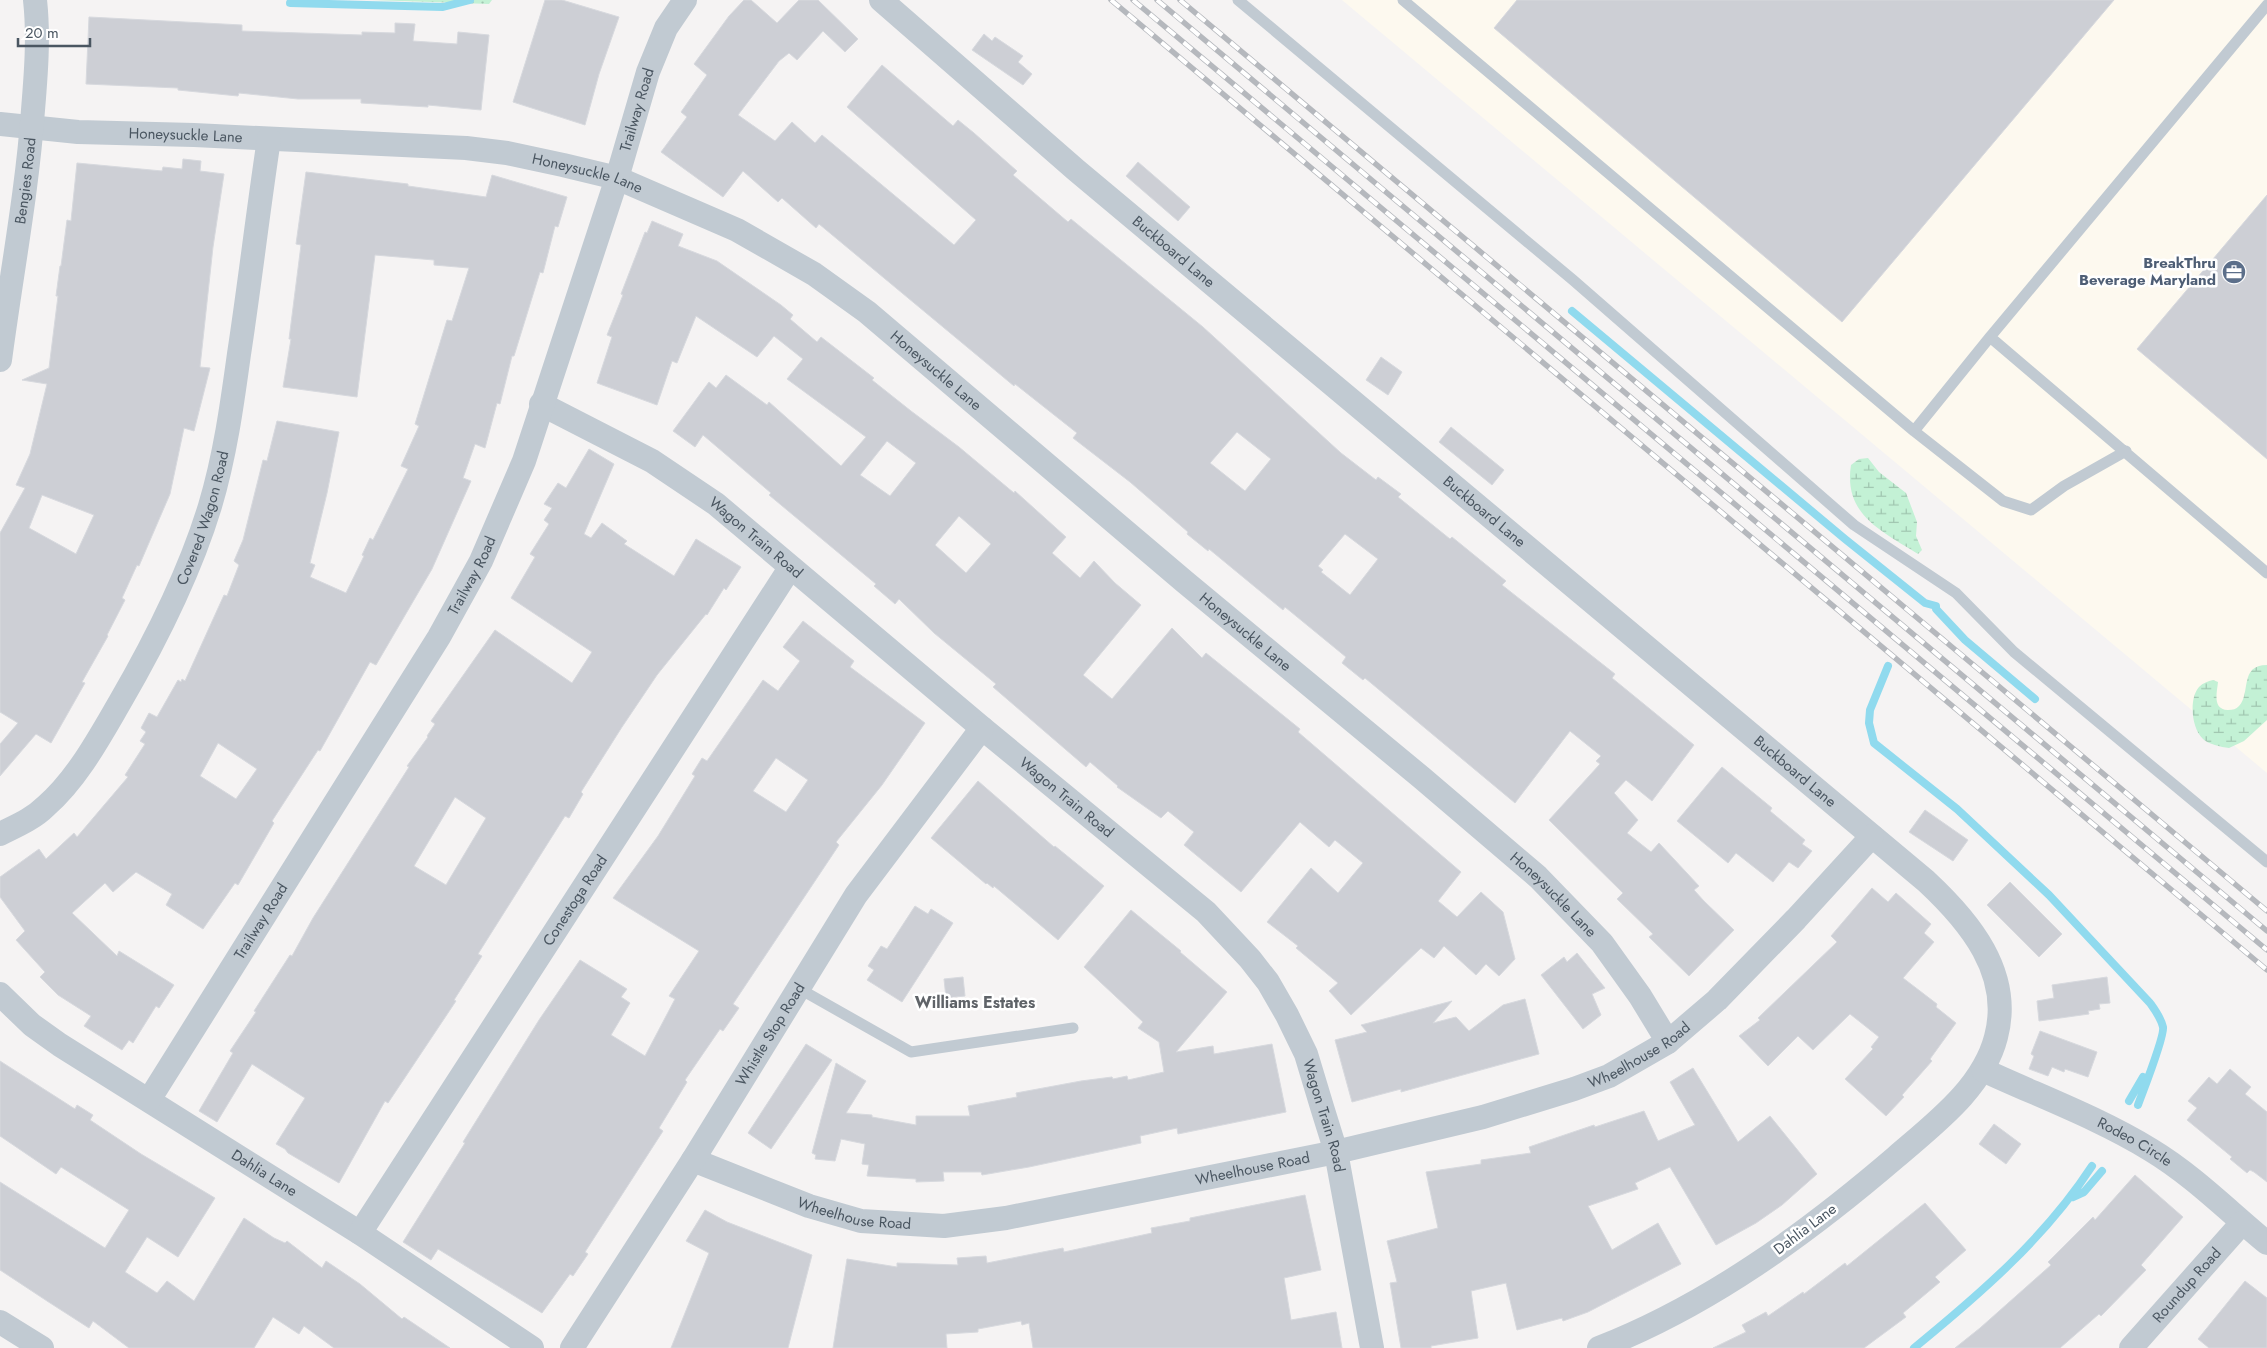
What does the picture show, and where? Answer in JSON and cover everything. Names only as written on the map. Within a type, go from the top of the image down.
[{"type":"street","name":"Bengies Road","points":[[0,360],[5,284],[25,194],[32,127],[36,70],[35,0]]},
{"type":"street","name":"Trailway Road","points":[[149,1100],[439,637],[466,591],[485,553],[524,461],[617,178],[654,56],[666,28],[685,0]]},
{"type":"street","name":"Buckboard Lane","points":[[881,0],[1076,170],[1926,880],[1956,909],[1967,922],[1985,952],[1992,968],[1999,1001],[1996,1036],[1983,1070]]},
{"type":"street","name":"Honeysuckle Lane","points":[[0,124],[78,132],[194,135],[466,148],[525,156],[617,178],[737,230],[814,274],[867,312],[1185,582],[1422,778],[1538,877],[1602,943],[1640,996],[1668,1042]]},
{"type":"street","name":"Covered Wagon Road","points":[[0,834],[34,816],[46,807],[59,793],[96,742],[127,690],[165,619],[199,540],[223,456],[234,392],[268,139]]},
{"type":"street","name":"Wagon Train Road","points":[[542,404],[652,461],[716,504],[982,728],[1191,899],[1233,939],[1268,982],[1306,1054],[1336,1152],[1372,1348]]},
{"type":"street","name":"Conestoga Road","points":[[360,1233],[790,568]]},
{"type":"street","name":"Whistle Stop Road","points":[[572,1348],[693,1160],[856,895],[900,834],[982,728]]},
{"type":"street","name":"Wheelhouse Road","points":[[693,1160],[809,1206],[853,1219],[910,1225],[944,1226],[1006,1218],[1336,1152],[1484,1117],[1574,1089],[1608,1076],[1668,1042],[1717,1000],[1796,919],[1872,836]]},
{"type":"street","name":"Dahlia Lane","points":[[0,994],[32,1025],[60,1045],[360,1233],[532,1348]]},
{"type":"street","name":"Dahlia Lane","points":[[1599,1348],[1631,1336],[1682,1309],[1742,1274],[1792,1240],[1860,1187],[1932,1125],[1962,1096],[1983,1070]]},
{"type":"street","name":"Rodeo Circle","points":[[1983,1070],[2098,1122],[2153,1151],[2206,1190],[2267,1243]]},
{"type":"street","name":"Roundup Road","points":[[2131,1348],[2242,1223]]},
{"type":"street","points":[[0,1322],[42,1348]]},
{"type":"lane","points":[[1238,0],[1573,280],[1854,525],[1956,593],[2014,652],[2267,862]]},
{"type":"lane","points":[[1403,0],[1914,431],[2003,502],[2031,510],[2064,486],[2126,451]]},
{"type":"lane","points":[[1914,431],[2267,5]]},
{"type":"lane","points":[[1990,337],[2267,573]]},
{"type":"lane","points":[[798,988],[911,1052],[1073,1028]]},
{"type":"shaded area","points":[[1342,0],[2267,0],[2267,773]]},
{"type":"green space","points":[[372,0],[492,0],[489,4]]},
{"type":"green space","points":[[1868,458],[1879,472],[1906,493],[1917,522],[1916,536],[1922,550],[1918,554],[1879,529],[1859,509],[1853,497],[1850,482],[1851,465],[1859,459]]},
{"type":"green space","points":[[2267,665],[2267,720],[2244,741],[2229,748],[2205,741],[2196,728],[2193,713],[2194,698],[2199,687],[2211,680],[2218,682],[2218,704],[2223,709],[2234,709],[2242,701],[2252,670],[2258,666]]},
{"type":"building","points":[[545,0],[562,0],[619,17],[599,74],[585,125],[513,102]]},
{"type":"building","points":[[744,0],[751,0],[777,23],[799,0],[818,0],[858,39],[845,52],[823,31],[797,60],[789,53],[779,61],[738,115],[775,141],[792,122],[815,143],[822,135],[954,245],[976,220],[847,107],[882,65],[953,126],[958,120],[974,133],[1017,171],[1013,175],[1068,222],[1071,219],[1203,327],[1341,453],[1376,480],[1378,477],[1401,494],[1398,497],[1450,539],[1452,537],[1506,581],[1502,585],[1615,674],[1612,678],[1694,745],[1652,801],[1626,780],[1614,793],[1638,820],[1627,833],[1651,852],[1659,843],[1699,886],[1694,890],[1734,930],[1689,976],[1649,937],[1653,934],[1617,899],[1623,893],[1549,820],[1600,764],[1596,761],[1601,756],[1570,731],[1515,803],[1365,678],[1363,680],[1342,663],[1346,657],[1285,607],[1283,610],[1209,549],[1208,551],[1130,482],[1073,438],[1077,433],[1015,384],[1014,386],[819,224],[816,228],[782,198],[778,202],[743,171],[723,197],[661,152],[687,117],[681,112],[707,75],[694,64],[729,16]],"holes":[[[1237,432],[1271,459],[1245,491],[1210,463]],[[1345,534],[1378,559],[1350,595],[1321,572],[1323,570],[1318,566]]]},
{"type":"building","points":[[1517,0],[2114,0],[1842,322],[1494,28]]},
{"type":"building","points":[[89,17],[242,25],[242,31],[362,35],[362,32],[395,33],[395,23],[415,24],[413,41],[457,44],[458,32],[489,35],[481,110],[428,105],[428,107],[361,103],[361,99],[298,99],[239,93],[238,96],[178,90],[178,88],[86,84]]},
{"type":"building","points":[[984,34],[992,41],[995,37],[1023,56],[1018,62],[1032,74],[1023,85],[972,50]]},
{"type":"building","points":[[183,159],[201,161],[200,171],[224,174],[213,247],[200,367],[210,368],[194,431],[184,428],[170,494],[139,566],[137,565],[122,598],[125,600],[108,636],[82,682],[85,683],[51,743],[36,734],[0,776],[0,744],[18,723],[0,712],[0,533],[25,488],[16,485],[30,454],[47,384],[22,380],[49,368],[60,266],[67,220],[71,221],[77,163],[162,171],[163,167],[182,169]],"holes":[[[42,495],[94,515],[76,554],[29,528]]]},
{"type":"building","points":[[1138,162],[1190,207],[1178,221],[1126,176]]},
{"type":"building","points":[[306,172],[408,184],[408,186],[486,197],[492,175],[567,197],[558,227],[555,226],[543,273],[540,272],[514,356],[512,356],[500,404],[497,403],[485,448],[475,444],[463,478],[471,481],[432,569],[376,665],[370,662],[320,751],[318,750],[272,821],[274,823],[238,885],[235,883],[203,929],[166,905],[172,894],[136,872],[113,892],[105,883],[72,913],[117,956],[119,951],[174,985],[159,1008],[156,1006],[133,1043],[129,1040],[122,1050],[84,1026],[91,1016],[58,995],[40,977],[45,972],[16,940],[25,931],[0,897],[0,877],[39,849],[46,859],[74,833],[77,837],[128,777],[125,775],[145,744],[140,741],[146,732],[141,728],[149,713],[157,717],[178,680],[181,682],[182,679],[185,681],[224,595],[227,596],[239,565],[234,561],[243,540],[263,460],[267,461],[277,421],[339,432],[310,563],[315,565],[310,577],[346,593],[364,556],[362,555],[370,538],[373,540],[408,469],[401,466],[419,426],[415,424],[447,320],[452,321],[469,268],[434,265],[434,260],[375,255],[357,397],[283,387],[291,339],[289,339],[301,245],[296,244]],"holes":[[[218,743],[257,769],[236,799],[200,776]]]},
{"type":"building","name":"BreakThru Beverage Maryland","points":[[2267,195],[2267,459],[2137,349]]},
{"type":"building","points":[[652,221],[683,234],[678,246],[717,261],[781,305],[793,315],[790,319],[817,342],[821,337],[874,378],[872,380],[959,447],[1014,493],[1015,491],[1066,537],[1052,553],[1080,578],[1094,561],[1115,583],[1141,605],[1083,675],[1112,699],[1172,628],[1202,658],[1206,653],[1300,729],[1298,732],[1461,872],[1438,901],[1457,917],[1481,892],[1503,912],[1515,959],[1499,976],[1486,964],[1476,975],[1444,946],[1434,958],[1421,948],[1351,1015],[1329,991],[1338,983],[1296,948],[1298,946],[1267,922],[1311,868],[1338,893],[1363,863],[1335,840],[1329,847],[1300,822],[1241,892],[1184,845],[1194,832],[1168,811],[1161,818],[1117,787],[1090,762],[1086,767],[993,687],[996,684],[934,633],[899,599],[895,604],[874,586],[876,584],[769,495],[771,493],[703,435],[695,447],[673,431],[709,382],[716,388],[726,375],[767,405],[769,402],[841,466],[866,437],[787,379],[803,359],[774,336],[757,357],[696,316],[677,363],[672,361],[657,405],[597,383],[612,337],[607,335],[645,232],[647,233]],"holes":[[[887,441],[916,463],[890,496],[860,475]],[[959,516],[991,544],[966,573],[935,545]]]},
{"type":"building","points":[[1381,357],[1402,372],[1388,395],[1366,380]]},
{"type":"building","points":[[1451,427],[1504,470],[1492,485],[1439,442]]},
{"type":"building","points":[[589,449],[614,464],[584,534],[591,538],[602,523],[627,541],[624,544],[674,576],[696,539],[741,567],[726,590],[724,588],[707,615],[657,675],[622,727],[581,792],[583,794],[569,818],[565,816],[478,954],[482,956],[454,1000],[456,1001],[388,1103],[385,1101],[339,1183],[276,1144],[305,1098],[252,1064],[217,1122],[199,1111],[233,1053],[230,1051],[256,1012],[254,1011],[290,955],[292,956],[313,918],[409,767],[407,766],[428,737],[435,724],[431,721],[495,630],[572,683],[592,652],[511,598],[535,557],[530,554],[549,524],[544,520],[552,508],[544,504],[558,483],[566,488]],"holes":[[[455,797],[486,818],[446,885],[414,866]]]},
{"type":"building","points":[[803,621],[854,661],[850,667],[925,723],[882,785],[836,842],[839,845],[733,1004],[739,1008],[723,1031],[720,1029],[685,1080],[687,1082],[659,1128],[663,1131],[585,1252],[588,1254],[573,1276],[570,1274],[542,1313],[438,1249],[431,1260],[403,1242],[539,1020],[580,960],[627,989],[621,997],[630,1003],[611,1035],[645,1056],[675,999],[669,996],[699,951],[613,898],[658,836],[695,776],[692,774],[702,758],[707,761],[763,680],[778,691],[800,661],[783,647]],"holes":[[[776,758],[808,780],[786,812],[753,791]]]},
{"type":"building","points":[[1722,767],[1772,808],[1770,811],[1805,840],[1802,844],[1812,851],[1798,868],[1789,862],[1773,882],[1736,853],[1728,863],[1677,821]]},
{"type":"building","points":[[978,781],[1054,847],[1104,886],[1058,940],[994,886],[993,888],[986,884],[931,838]]},
{"type":"building","points":[[1925,810],[1968,840],[1953,861],[1909,832]]},
{"type":"building","points":[[2010,882],[2062,934],[2039,957],[1987,905]]},
{"type":"building","points":[[1872,888],[1888,902],[1896,893],[1931,924],[1924,933],[1934,942],[1903,978],[1937,1004],[1936,1007],[1956,1023],[1930,1059],[1932,1061],[1902,1095],[1904,1097],[1886,1116],[1845,1079],[1873,1049],[1871,1047],[1879,1037],[1850,1014],[1813,1050],[1798,1036],[1768,1066],[1739,1036],[1760,1020],[1758,1018],[1837,942],[1831,936]]},
{"type":"building","points":[[915,906],[928,914],[931,909],[953,923],[902,1002],[867,980],[874,970],[868,966],[881,946],[887,949]]},
{"type":"building","points":[[1131,910],[1227,992],[1176,1052],[1213,1046],[1214,1054],[1272,1044],[1286,1112],[1178,1134],[1177,1128],[1140,1136],[1141,1143],[1029,1167],[982,1175],[981,1172],[943,1172],[944,1181],[916,1182],[916,1179],[867,1176],[869,1165],[862,1164],[865,1144],[841,1139],[835,1161],[815,1159],[816,1155],[812,1153],[836,1063],[866,1081],[846,1113],[872,1115],[872,1117],[916,1125],[916,1116],[970,1116],[968,1106],[1017,1097],[1016,1093],[1112,1077],[1113,1079],[1127,1076],[1128,1080],[1164,1072],[1159,1042],[1138,1028],[1143,1022],[1084,967]]},
{"type":"building","points":[[1577,953],[1605,988],[1592,994],[1601,1015],[1583,1029],[1541,975],[1564,957],[1567,962]]},
{"type":"building","points":[[963,977],[965,996],[946,998],[944,979]]},
{"type":"building","points":[[2107,977],[2110,1003],[2099,1004],[2100,1009],[2088,1011],[2089,1014],[2039,1021],[2037,1001],[2054,998],[2052,985]]},
{"type":"building","points":[[1525,999],[1539,1054],[1401,1092],[1401,1089],[1352,1102],[1335,1040],[1367,1032],[1361,1025],[1452,1001],[1433,1023],[1456,1017],[1469,1031],[1503,1005]]},
{"type":"building","points":[[2040,1031],[2097,1052],[2088,1077],[2065,1069],[2064,1072],[2052,1067],[2048,1076],[2029,1069],[2034,1056],[2031,1054]]},
{"type":"building","points":[[806,1044],[832,1060],[771,1149],[748,1133]]},
{"type":"building","points":[[0,1061],[75,1109],[77,1105],[93,1115],[90,1120],[141,1154],[215,1198],[178,1257],[147,1237],[125,1272],[157,1293],[167,1281],[194,1301],[244,1218],[274,1238],[285,1243],[287,1241],[322,1268],[326,1261],[360,1284],[402,1319],[404,1317],[450,1348],[334,1348],[304,1326],[299,1334],[273,1317],[254,1348],[129,1348],[93,1321],[89,1328],[0,1270],[0,1182],[105,1248],[129,1210],[61,1167],[56,1174],[0,1136]]},
{"type":"building","points":[[1693,1068],[1738,1142],[1770,1116],[1817,1174],[1782,1205],[1756,1223],[1716,1245],[1670,1167],[1635,1183],[1638,1189],[1588,1206],[1612,1250],[1658,1223],[1681,1264],[1588,1312],[1563,1321],[1562,1318],[1517,1330],[1506,1283],[1471,1291],[1478,1338],[1431,1346],[1431,1348],[1401,1348],[1390,1283],[1397,1282],[1387,1241],[1438,1228],[1426,1172],[1481,1164],[1481,1160],[1531,1153],[1529,1147],[1594,1125],[1595,1127],[1644,1111],[1658,1141],[1695,1125],[1670,1082]]},
{"type":"building","points":[[2230,1069],[2251,1087],[2245,1094],[2267,1112],[2267,1182],[2250,1170],[2247,1173],[2230,1159],[2232,1157],[2187,1120],[2197,1108],[2188,1101],[2209,1077],[2217,1084]]},
{"type":"building","points":[[1994,1124],[2021,1144],[2006,1164],[1979,1144]]},
{"type":"building","points":[[2135,1175],[2183,1217],[2141,1265],[2146,1270],[2101,1316],[2099,1314],[2060,1348],[1955,1348],[2051,1265],[2048,1262],[2093,1217],[2095,1220]]},
{"type":"building","points":[[1305,1195],[1321,1270],[1284,1278],[1291,1320],[1336,1312],[1342,1348],[1033,1348],[1029,1323],[1022,1325],[1021,1321],[978,1329],[978,1332],[946,1334],[947,1348],[833,1348],[847,1259],[897,1267],[897,1263],[958,1265],[957,1258],[986,1256],[987,1263],[1063,1248],[1064,1252],[1152,1233],[1151,1228],[1190,1221],[1190,1218]]},
{"type":"building","points":[[1925,1203],[1966,1250],[1935,1277],[1940,1282],[1903,1313],[1906,1317],[1864,1348],[1713,1348],[1746,1332],[1742,1325],[1766,1312],[1768,1316],[1803,1292],[1804,1294],[1845,1263],[1847,1266]]},
{"type":"building","points":[[705,1210],[727,1222],[812,1255],[788,1348],[671,1348],[709,1253],[686,1241]]},
{"type":"building","points":[[2245,1281],[2267,1298],[2267,1348],[2209,1348],[2198,1339]]},
{"type":"waterway","points":[[290,3],[443,7],[470,0]]},
{"type":"waterway","points":[[1572,311],[1845,539],[1925,603],[1936,606],[1936,609],[1965,640],[2035,699]]},
{"type":"waterway","points":[[1888,666],[1870,710],[1869,723],[1874,743],[1957,809],[2049,895],[2150,1003],[2158,1014],[2163,1032],[2138,1105]]},
{"type":"waterway","points":[[2129,1101],[2143,1077]]},
{"type":"waterway","points":[[1914,1348],[2010,1264],[2054,1217],[2092,1166]]},
{"type":"waterway","points":[[2073,1197],[2084,1192],[2102,1171]]},
{"type":"railway","points":[[1111,0],[2267,970]]},
{"type":"railway","points":[[1133,0],[2267,950]]},
{"type":"railway","points":[[1157,0],[2267,931]]},
{"type":"railway","points":[[1180,0],[2267,911]]},
{"type":"place","name":"BreakThru Beverage Maryland","points":[[2234,272]]},
{"type":"district","name":"Williams Estates","points":[[975,1002]]}]
